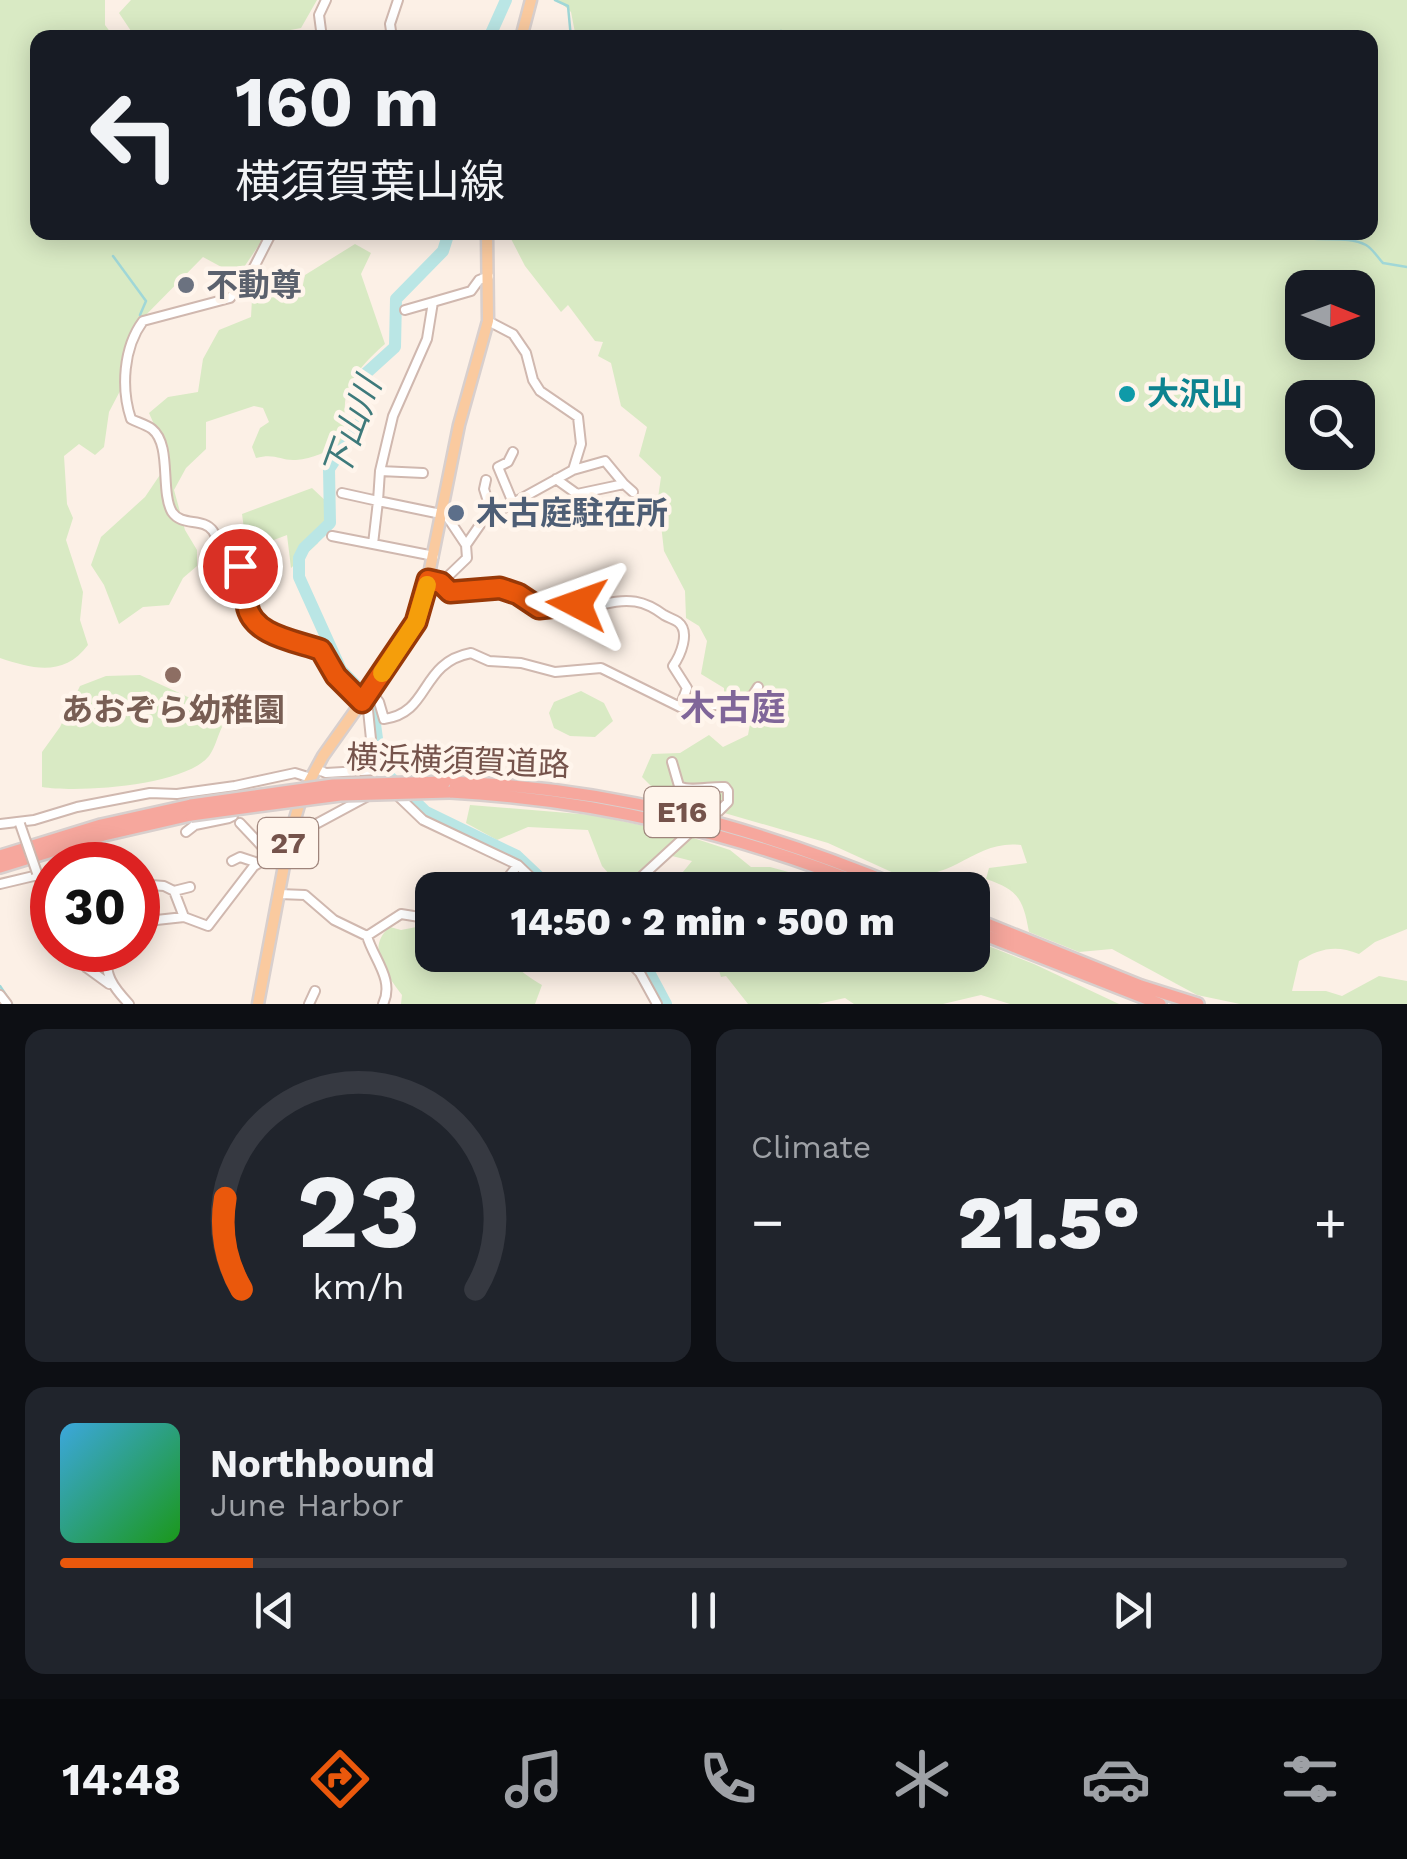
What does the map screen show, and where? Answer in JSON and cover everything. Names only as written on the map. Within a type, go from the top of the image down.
[{"type":"highway","name":"横浜横須賀道路","points":[[448,787],[588,805],[670,821],[757,845],[829,872]]},
{"type":"highway","name":"横浜横須賀道路","points":[[0,856],[101,825],[191,810],[448,787],[544,787],[672,809],[778,839],[861,872]]},
{"type":"highway","name":"横浜横須賀道路","points":[[0,866],[191,810]]},
{"type":"highway","points":[[990,925],[1141,986],[1198,1004]]},
{"type":"highway","points":[[990,937],[1160,1004]]},
{"type":"main road","points":[[523,30],[531,0]]},
{"type":"main road","name":"27","points":[[258,1004],[293,822],[313,773],[416,622],[434,556],[458,426],[488,321],[487,240]]},
{"type":"street","points":[[321,30],[319,15],[326,0]]},
{"type":"street","points":[[391,30],[398,0]]},
{"type":"street","points":[[268,240],[250,275],[230,298],[143,321],[130,349],[124,382],[131,419],[154,430],[157,436],[174,515],[182,521],[209,527],[214,532],[221,561],[244,570],[249,580],[246,605],[256,622],[285,640],[321,650],[336,676],[380,702],[384,719],[394,718],[415,705],[439,666],[471,653],[490,661],[521,663],[555,672],[602,668],[680,706],[736,704],[753,695],[758,687]]},
{"type":"street","points":[[406,310],[471,291],[479,280],[489,276]]},
{"type":"street","points":[[373,544],[380,471],[393,416],[427,339],[432,302]]},
{"type":"street","points":[[488,321],[506,329],[519,342],[540,391],[578,418],[581,444],[573,470]]},
{"type":"street","points":[[512,503],[498,467],[508,462],[513,452]]},
{"type":"street","points":[[466,545],[484,519],[573,470],[605,461],[633,492]]},
{"type":"street","points":[[380,471],[423,473]]},
{"type":"street","points":[[556,479],[577,494],[624,484]]},
{"type":"street","points":[[486,480],[484,489],[492,514]]},
{"type":"street","points":[[342,494],[446,515],[466,545],[466,558],[441,583]]},
{"type":"street","points":[[332,536],[434,556]]},
{"type":"street","points":[[428,580],[441,583],[450,592],[500,588],[539,608],[577,604],[587,594],[604,604],[624,598],[651,605],[683,629],[680,656],[673,666],[687,688],[680,706]]},
{"type":"street","points":[[366,696],[372,749],[378,770],[390,785],[423,820],[525,872]]},
{"type":"street","points":[[672,762],[678,786],[686,790],[724,787],[728,791],[728,802],[718,812]]},
{"type":"street","points":[[0,824],[150,793],[176,794],[235,786],[295,773],[378,770]]},
{"type":"street","points":[[293,822],[316,824],[390,785]]},
{"type":"street","points":[[186,832],[195,825],[234,816],[235,786]]},
{"type":"street","points":[[20,822],[30,853]]},
{"type":"street","points":[[240,823],[271,856]]},
{"type":"street","points":[[647,872],[688,834]]},
{"type":"street","points":[[160,919],[184,916],[205,926],[212,924],[220,906],[258,863],[289,839]]},
{"type":"street","points":[[232,861],[240,857],[258,863]]},
{"type":"street","points":[[512,872],[518,865]]},
{"type":"street","points":[[0,884],[30,876]]},
{"type":"street","points":[[160,886],[174,892],[184,916]]},
{"type":"street","points":[[174,892],[190,887]]},
{"type":"street","points":[[278,894],[308,897],[334,920],[367,936],[384,973],[388,991],[383,1004]]},
{"type":"street","points":[[367,936],[400,914],[415,916]]},
{"type":"street","points":[[92,972],[128,1004]]},
{"type":"street","points":[[106,972],[113,987]]},
{"type":"street","points":[[639,972],[657,1004]]},
{"type":"street","points":[[309,1004],[315,991]]},
{"type":"street","points":[[0,995],[7,1004]]},
{"type":"green space","points":[[0,0],[105,0],[105,25],[109,30],[30,30],[30,240],[262,240],[238,276],[203,257],[136,325],[122,369],[120,391],[109,412],[104,447],[95,455],[79,444],[64,456],[67,504],[73,518],[66,540],[83,592],[80,620],[88,645],[69,662],[47,668],[0,658]]},
{"type":"green space","points":[[131,0],[317,0],[301,28],[291,30],[130,30],[119,13]]},
{"type":"green space","points":[[558,0],[1407,0],[1407,929],[1375,942],[1359,954],[1335,949],[1306,957],[1299,961],[1292,991],[1326,991],[1342,996],[1379,976],[1407,981],[1407,1004],[1240,1004],[1197,995],[1112,949],[1079,952],[1029,932],[1017,897],[990,881],[988,872],[989,868],[1027,863],[1021,845],[995,847],[935,872],[891,872],[828,843],[659,794],[642,777],[652,754],[680,753],[709,735],[723,747],[748,735],[751,718],[744,712],[724,711],[724,688],[701,674],[707,641],[699,626],[686,618],[685,591],[664,551],[658,498],[661,477],[639,456],[647,427],[621,406],[611,363],[598,356],[603,342],[595,341],[568,305],[561,312],[525,266],[512,240],[1378,240],[1378,30],[574,30],[571,12]]},
{"type":"green space","points":[[355,244],[371,253],[361,274],[385,344],[365,363],[350,386],[342,443],[302,459],[256,458],[252,447],[260,428],[269,422],[263,408],[254,406],[206,422],[206,449],[186,468],[174,490],[185,530],[197,550],[197,566],[183,578],[169,605],[143,607],[119,624],[104,585],[91,565],[101,537],[145,497],[170,460],[149,413],[168,397],[198,392],[203,359],[219,330],[251,317],[252,299],[267,285],[302,289],[305,275]]},
{"type":"green space","points":[[312,488],[329,504],[318,543],[291,568],[287,535],[247,550],[242,514]]},
{"type":"green space","points":[[140,675],[214,709],[222,727],[209,756],[196,766],[155,781],[104,788],[42,787],[42,752],[60,727],[80,686],[106,676]]},
{"type":"green space","points":[[581,691],[604,703],[613,721],[595,737],[570,736],[554,728],[549,713],[554,702]]},
{"type":"green space","points":[[470,805],[592,815],[675,832],[730,850],[751,867],[788,872],[683,872],[692,861],[660,853],[638,872],[607,872],[588,830],[528,827],[497,840],[466,823]]},
{"type":"green space","points":[[390,927],[415,927],[415,972],[523,972],[542,985],[535,1004],[401,1004],[402,995],[381,960],[379,943]]},
{"type":"green space","points":[[990,947],[1119,1004],[1010,1004],[981,995],[943,1004],[854,1004],[845,998],[818,1004],[748,1004],[726,976],[721,977],[719,972],[990,972]]},
{"type":"waterway","name":"下山川","points":[[493,30],[506,0]]},
{"type":"waterway","points":[[555,0],[568,6],[570,30]]},
{"type":"waterway","name":"下山川","points":[[446,240],[443,251],[396,299],[395,347],[363,376],[361,421],[329,469],[330,523],[304,548],[299,558],[299,577],[341,670],[372,702],[378,746],[389,776],[426,812],[517,856],[534,872]]},
{"type":"waterway","points":[[1348,240],[1369,247],[1383,263],[1407,267]]},
{"type":"waterway","points":[[113,256],[146,301],[140,315]]},
{"type":"waterway","name":"下山川","points":[[648,972],[666,1004]]},
{"type":"waterway","points":[[0,986],[12,1004]]},
{"type":"slow traffic","points":[[382,673],[416,622],[427,585]]},
{"type":"place","name":"不動尊","points":[[186,285]]},
{"type":"place","name":"大沢山","points":[[1127,394]]},
{"type":"place","name":"木古庭駐在所","points":[[456,513]]},
{"type":"place","name":"あおぞら幼稚園","points":[[173,675]]},
{"type":"district","name":"木古庭","points":[[733,708]]},
{"type":"route","points":[[240,566],[249,580],[246,605],[256,622],[285,640],[321,650],[336,676],[362,702],[416,622],[428,580],[459,593],[500,588],[539,608],[577,604]]}]
